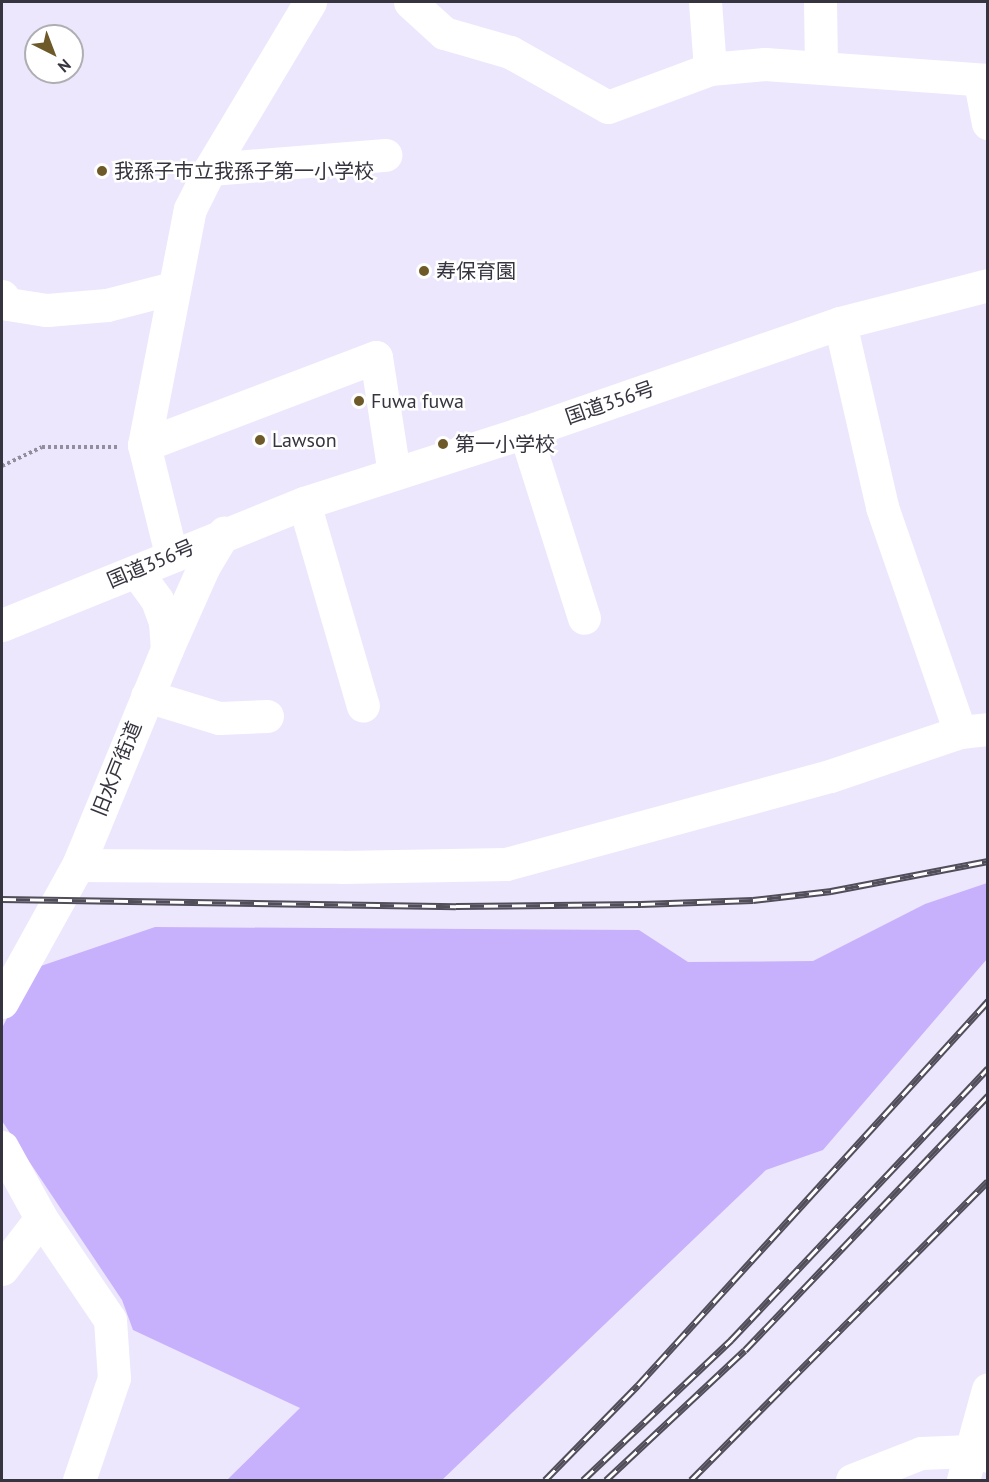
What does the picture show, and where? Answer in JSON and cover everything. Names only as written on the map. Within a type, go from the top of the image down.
[{"type":"main road","points":[[171,555],[144,445],[190,209],[210,169],[309,2]]},
{"type":"main road","points":[[410,2],[444,33],[510,52],[608,107],[710,69],[765,64],[821,66],[984,81],[987,123]]},
{"type":"main road","points":[[705,2],[710,69]]},
{"type":"main road","points":[[820,2],[821,66]]},
{"type":"main road","points":[[210,169],[385,155]]},
{"type":"main road","name":"国道356号","points":[[2,625],[224,533],[304,503],[525,432],[840,323],[987,285]]},
{"type":"main road","points":[[2,296],[8,304],[47,310],[107,305],[173,288]]},
{"type":"main road","points":[[78,865],[341,867],[506,864],[830,776],[974,731],[882,507],[840,323]]},
{"type":"main road","points":[[144,445],[376,357],[394,473]]},
{"type":"main road","points":[[525,432],[584,618]]},
{"type":"main road","points":[[304,503],[363,706]]},
{"type":"main road","name":"旧水戸街道","points":[[2,1002],[78,865],[167,649],[204,566],[224,533]]},
{"type":"main road","points":[[136,571],[157,600],[165,622],[167,649]]},
{"type":"main road","points":[[147,696],[219,718],[267,716]]},
{"type":"main road","points":[[2,1147],[41,1218],[110,1320],[114,1378],[79,1480]]},
{"type":"main road","points":[[2,1269],[41,1218]]},
{"type":"main road","points":[[852,1480],[921,1453],[974,1463],[987,1389]]},
{"type":"path","points":[[2,466],[42,447],[144,445]]},
{"type":"shaded area","points":[[987,883],[987,959],[823,1150],[766,1170],[442,1480],[227,1480],[300,1408],[133,1330],[122,1300],[2,1121],[2,1028],[32,969],[155,927],[639,930],[688,962],[813,961],[925,904]]},
{"type":"railway","points":[[2,899],[456,906],[753,900],[831,891],[988,861]]},
{"type":"railway","points":[[545,1480],[638,1385],[988,1001]]},
{"type":"railway","points":[[583,1480],[731,1340],[988,1068]]},
{"type":"railway","points":[[606,1480],[745,1350],[988,1096]]},
{"type":"railway","points":[[691,1480],[988,1181]]},
{"type":"place","name":"我孫子市立我孫子第一小学校","points":[[102,171]]},
{"type":"place","name":"寿保育園","points":[[424,271]]},
{"type":"place","name":"Fuwa fuwa","points":[[359,401]]},
{"type":"place","name":"Lawson","points":[[260,440]]},
{"type":"place","name":"第一小学校","points":[[443,444]]}]
